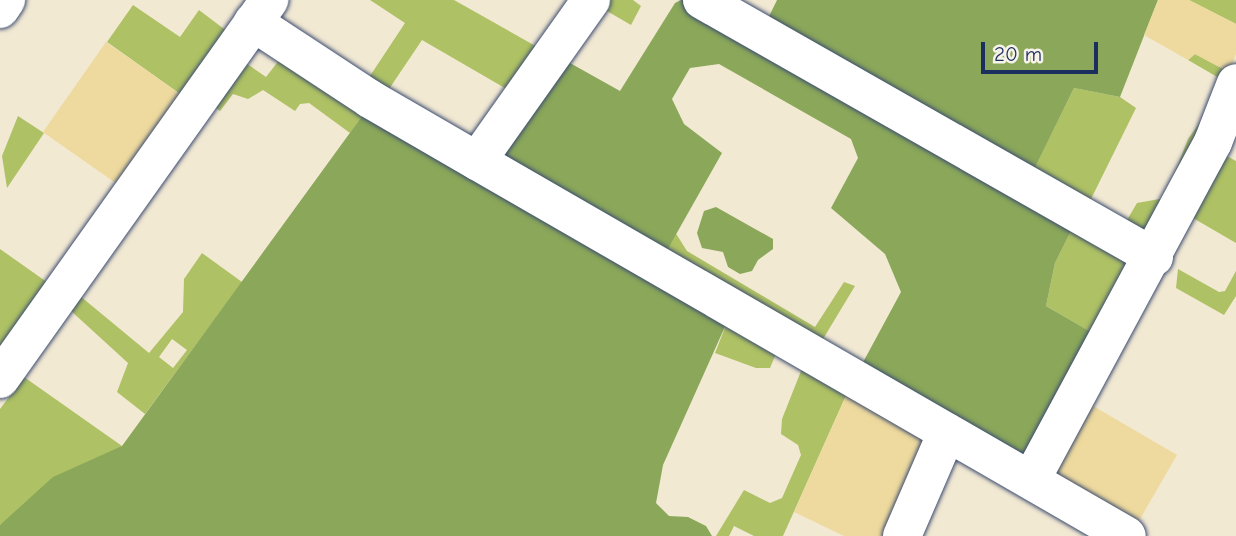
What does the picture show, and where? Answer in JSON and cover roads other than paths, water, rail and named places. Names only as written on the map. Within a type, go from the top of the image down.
[{"type":"street","points":[[0,9],[6,0]]},
{"type":"street","points":[[477,161],[591,0]]},
{"type":"street","points":[[702,0],[1154,257]]},
{"type":"street","points":[[0,379],[261,11],[370,99],[1127,536]]},
{"type":"street","points":[[1031,480],[1154,257],[1213,142],[1236,83]]},
{"type":"street","points":[[902,536],[947,432]]}]
